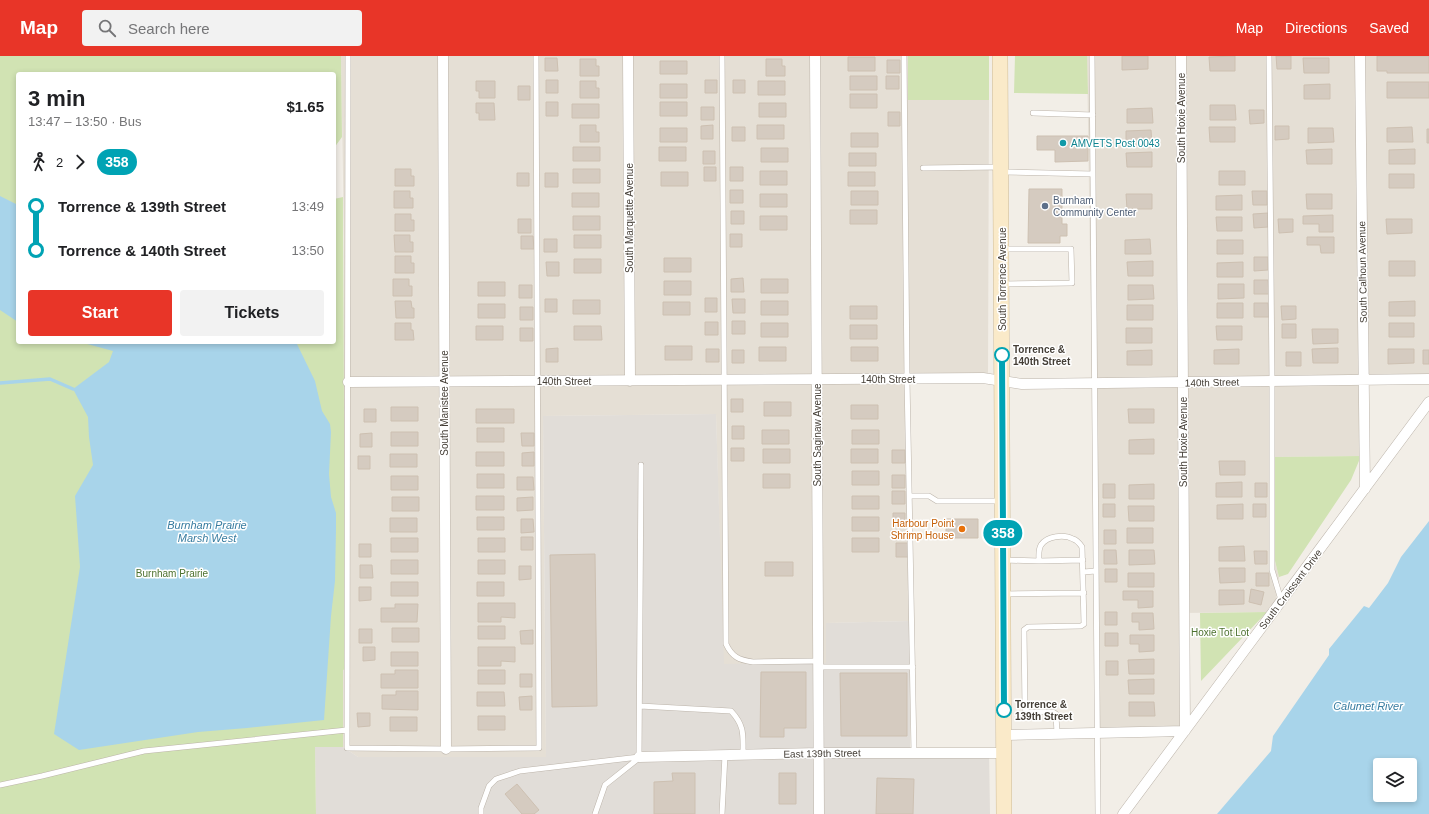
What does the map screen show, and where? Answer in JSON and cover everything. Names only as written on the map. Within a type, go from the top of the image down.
[{"type":"main road","name":"South Torrence Avenue","points":[[1000,56],[1004,814]]},
{"type":"street","name":"South Manistee Avenue","points":[[443,56],[446,749]]},
{"type":"street","name":"South Marquette Avenue","points":[[628,56],[630,381]]},
{"type":"street","name":"South Saginaw Avenue","points":[[815,56],[819,814]]},
{"type":"street","name":"South Hoxie Avenue","points":[[1180,56],[1185,731]]},
{"type":"street","name":"South Calhoun Avenue","points":[[1360,56],[1364,489]]},
{"type":"street","name":"140th Street","points":[[348,382],[983,378],[1022,384],[1429,379]]},
{"type":"street","name":"South Croissant Drive","points":[[1123,814],[1429,402]]},
{"type":"street","points":[[1004,735],[1185,731]]},
{"type":"street","name":"East 139th Street","points":[[639,757],[819,753],[1004,753]]},
{"type":"lane","points":[[348,56],[347,748],[446,749],[539,748],[536,56]]},
{"type":"lane","points":[[722,56],[726,644],[730,652],[736,657],[753,662],[913,667]]},
{"type":"lane","points":[[904,56],[907,379],[914,753]]},
{"type":"lane","points":[[1092,56],[1098,814]]},
{"type":"lane","points":[[1270,56],[1272,570],[1282,601]]},
{"type":"lane","points":[[1033,113],[1093,115]]},
{"type":"lane","points":[[922,168],[1093,174]]},
{"type":"lane","points":[[1001,249],[1071,249],[1072,283],[1002,284]]},
{"type":"lane","points":[[595,814],[606,785],[639,757],[641,466]]},
{"type":"lane","points":[[910,496],[929,496],[937,501],[1003,501]]},
{"type":"lane","points":[[1039,561],[1039,549],[1045,540],[1052,537],[1073,538],[1082,547],[1084,624],[1080,626],[1028,627],[1024,630],[1025,710],[1028,712],[1053,712],[1056,714],[1056,734]]},
{"type":"lane","points":[[1003,560],[1083,560]]},
{"type":"lane","points":[[1083,572],[1096,571]]},
{"type":"lane","points":[[1003,594],[1084,593]]},
{"type":"lane","points":[[640,706],[731,711],[737,718],[742,728],[743,755]]},
{"type":"lane","points":[[0,785],[144,751],[347,730]]},
{"type":"lane","points":[[722,814],[725,755]]},
{"type":"lane","points":[[481,814],[481,808],[489,786],[496,779],[520,771],[639,757]]},
{"type":"shaded area","points":[[341,56],[908,56],[908,100],[989,100],[988,374],[910,375],[910,621],[826,623],[826,663],[723,665],[716,414],[543,416],[546,757],[358,757],[343,747],[344,237]]},
{"type":"shaded area","points":[[1087,56],[1429,56],[1429,377],[1362,378],[1361,456],[1274,457],[1275,561],[1279,577],[1275,605],[1271,612],[1181,613],[1182,727],[1097,729]]},
{"type":"shaded area","points":[[716,414],[724,664],[826,663],[826,623],[910,621],[910,748],[989,748],[990,814],[316,814],[315,747],[343,747],[358,757],[546,757],[543,416]]},
{"type":"green space","name":"Burnham Prairie","points":[[0,56],[341,56],[342,137],[336,145],[336,72],[16,72],[16,344],[336,344],[336,199],[343,197],[345,669],[343,670],[343,747],[315,747],[316,814],[0,814]]},
{"type":"green space","points":[[908,56],[989,56],[989,100],[908,100]]},
{"type":"green space","points":[[1015,56],[1087,56],[1088,94],[1014,93]]},
{"type":"green space","points":[[1361,456],[1351,480],[1288,574],[1279,577],[1275,561],[1274,457]]},
{"type":"green space","name":"Hoxie Tot Lot","points":[[1267,612],[1201,681],[1200,613]]},
{"type":"water","points":[[0,196],[16,204],[16,321],[0,310]]},
{"type":"water","name":"Burnham Prairie Marsh West","points":[[87,344],[297,344],[315,381],[322,411],[330,424],[331,432],[329,474],[331,497],[336,513],[335,581],[331,616],[324,720],[198,732],[79,750],[54,734],[80,567],[75,496],[93,465],[88,417],[73,389],[109,362],[113,351]]},
{"type":"water","name":"Calumet River","points":[[1429,521],[1429,814],[1217,814],[1271,751],[1273,736],[1329,655],[1329,649],[1364,606],[1369,608],[1388,583],[1401,557]]},
{"type":"building","points":[[1122,56],[1148,56],[1148,69],[1122,70]]},
{"type":"building","points":[[1235,56],[1235,71],[1210,71],[1209,57]]},
{"type":"building","points":[[1276,56],[1291,56],[1291,69],[1277,69]]},
{"type":"building","points":[[1377,56],[1429,56],[1429,73],[1387,73],[1387,71],[1377,71]]},
{"type":"building","points":[[848,57],[875,57],[875,71],[848,71]]},
{"type":"building","points":[[545,58],[557,58],[558,71],[545,71]]},
{"type":"building","points":[[1303,58],[1329,58],[1329,73],[1304,73]]},
{"type":"building","points":[[580,59],[596,59],[596,66],[599,66],[599,76],[580,76]]},
{"type":"building","points":[[766,59],[782,59],[782,66],[785,66],[785,76],[766,76]]},
{"type":"building","points":[[887,60],[900,60],[900,73],[887,73]]},
{"type":"building","points":[[660,61],[687,61],[687,74],[660,74]]},
{"type":"building","points":[[850,76],[877,76],[877,90],[850,90]]},
{"type":"building","points":[[886,76],[899,76],[899,89],[886,89]]},
{"type":"building","points":[[546,80],[558,80],[558,93],[546,93]]},
{"type":"building","points":[[705,80],[717,80],[717,93],[705,93]]},
{"type":"building","points":[[733,80],[745,80],[745,93],[733,93]]},
{"type":"building","points":[[476,81],[495,81],[495,98],[479,98],[479,91],[476,91]]},
{"type":"building","points":[[580,81],[596,81],[596,88],[599,88],[599,98],[580,98]]},
{"type":"building","points":[[758,81],[785,81],[785,95],[758,95]]},
{"type":"building","points":[[1387,82],[1429,82],[1429,98],[1387,98]]},
{"type":"building","points":[[660,84],[687,84],[687,98],[660,98]]},
{"type":"building","points":[[1330,84],[1330,99],[1304,99],[1304,85]]},
{"type":"building","points":[[518,86],[530,86],[530,100],[518,100]]},
{"type":"building","points":[[850,94],[877,94],[877,108],[850,108]]},
{"type":"building","points":[[546,102],[558,102],[558,116],[546,116]]},
{"type":"building","points":[[660,102],[687,102],[687,116],[660,116]]},
{"type":"building","points":[[476,103],[494,103],[495,120],[479,120],[479,113],[476,113]]},
{"type":"building","points":[[759,103],[786,103],[786,117],[759,117]]},
{"type":"building","points":[[572,104],[599,104],[599,118],[572,118]]},
{"type":"building","points":[[1210,105],[1235,105],[1236,120],[1210,120]]},
{"type":"building","points":[[701,107],[714,107],[714,120],[701,120]]},
{"type":"building","points":[[1152,108],[1153,123],[1127,123],[1127,109]]},
{"type":"building","points":[[1249,110],[1264,110],[1264,123],[1250,124]]},
{"type":"building","points":[[888,112],[900,112],[900,126],[888,126]]},
{"type":"building","points":[[580,125],[596,125],[596,132],[599,132],[599,142],[580,142]]},
{"type":"building","points":[[713,125],[713,139],[701,139],[701,126]]},
{"type":"building","points":[[757,125],[784,125],[784,139],[757,139]]},
{"type":"building","points":[[1275,126],[1289,126],[1289,139],[1275,140]]},
{"type":"building","points":[[732,127],[745,127],[745,141],[732,141]]},
{"type":"building","points":[[1209,127],[1235,127],[1235,142],[1210,142]]},
{"type":"building","points":[[1412,127],[1413,142],[1387,142],[1387,128]]},
{"type":"building","points":[[660,128],[687,128],[687,142],[660,142]]},
{"type":"building","points":[[1308,128],[1333,128],[1334,142],[1308,143]]},
{"type":"building","points":[[1427,129],[1429,129],[1429,143],[1427,143]]},
{"type":"building","points":[[1151,130],[1152,145],[1126,145],[1126,131]]},
{"type":"building","points":[[851,133],[878,133],[878,147],[851,147]]},
{"type":"building","name":"AMVETS Post 0043","points":[[1037,136],[1088,136],[1088,161],[1055,162],[1055,150],[1037,150]]},
{"type":"building","points":[[573,147],[600,147],[600,161],[573,161]]},
{"type":"building","points":[[659,147],[686,147],[686,161],[659,161]]},
{"type":"building","points":[[761,148],[788,148],[788,162],[761,162]]},
{"type":"building","points":[[1332,149],[1332,164],[1307,164],[1306,150]]},
{"type":"building","points":[[1415,149],[1415,164],[1389,164],[1389,150]]},
{"type":"building","points":[[703,151],[715,151],[715,164],[703,164]]},
{"type":"building","points":[[1152,152],[1152,167],[1127,167],[1126,153]]},
{"type":"building","points":[[849,153],[876,153],[876,166],[849,166]]},
{"type":"building","points":[[704,167],[716,167],[716,181],[704,181]]},
{"type":"building","points":[[730,167],[743,167],[743,181],[730,181]]},
{"type":"building","points":[[395,169],[411,169],[411,176],[414,176],[414,186],[395,186]]},
{"type":"building","points":[[573,169],[600,169],[600,183],[573,183]]},
{"type":"building","points":[[760,171],[787,171],[787,185],[760,185]]},
{"type":"building","points":[[1219,171],[1245,171],[1245,185],[1219,185]]},
{"type":"building","points":[[661,172],[688,172],[688,186],[661,186]]},
{"type":"building","points":[[848,172],[875,172],[875,186],[848,186]]},
{"type":"building","points":[[517,173],[529,173],[529,186],[517,186]]},
{"type":"building","points":[[545,173],[558,173],[558,187],[545,187]]},
{"type":"building","points":[[1389,174],[1414,174],[1414,188],[1389,188]]},
{"type":"building","name":"Burnham Community Center","points":[[1029,189],[1062,189],[1062,224],[1067,224],[1067,236],[1060,236],[1060,243],[1028,243]]},
{"type":"building","points":[[730,190],[743,190],[743,203],[730,203]]},
{"type":"building","points":[[394,191],[410,191],[410,198],[413,198],[413,208],[394,208]]},
{"type":"building","points":[[851,191],[878,191],[878,205],[851,205]]},
{"type":"building","points":[[1252,191],[1267,191],[1267,205],[1253,205]]},
{"type":"building","points":[[572,193],[599,193],[599,207],[572,207]]},
{"type":"building","points":[[760,194],[787,194],[787,207],[760,207]]},
{"type":"building","points":[[1126,194],[1152,194],[1152,209],[1127,209]]},
{"type":"building","points":[[1306,194],[1332,194],[1332,209],[1307,209]]},
{"type":"building","points":[[1242,195],[1242,210],[1216,210],[1216,196]]},
{"type":"building","points":[[850,210],[877,210],[877,224],[850,224]]},
{"type":"building","points":[[731,211],[744,211],[744,224],[731,224]]},
{"type":"building","points":[[1268,213],[1268,227],[1254,228],[1253,214]]},
{"type":"building","points":[[395,214],[411,214],[411,220],[414,220],[414,231],[395,231]]},
{"type":"building","points":[[1333,215],[1333,232],[1319,232],[1319,224],[1303,224],[1303,216]]},
{"type":"building","points":[[573,216],[600,216],[600,230],[573,230]]},
{"type":"building","points":[[760,216],[787,216],[787,230],[760,230]]},
{"type":"building","points":[[1216,217],[1242,217],[1242,231],[1217,231]]},
{"type":"building","points":[[518,219],[531,219],[531,233],[518,233]]},
{"type":"building","points":[[1278,219],[1293,219],[1293,232],[1279,233]]},
{"type":"building","points":[[1386,219],[1412,219],[1412,233],[1387,234]]},
{"type":"building","points":[[730,234],[742,234],[742,247],[730,247]]},
{"type":"building","points":[[394,235],[410,235],[410,242],[413,242],[413,252],[395,252]]},
{"type":"building","points":[[574,235],[601,235],[601,248],[574,248]]},
{"type":"building","points":[[521,236],[533,236],[534,249],[521,249]]},
{"type":"building","points":[[1307,237],[1334,237],[1334,253],[1321,253],[1320,245],[1307,245]]},
{"type":"building","points":[[544,239],[557,239],[557,252],[544,252]]},
{"type":"building","points":[[1150,239],[1151,254],[1125,254],[1125,240]]},
{"type":"building","points":[[1217,240],[1243,240],[1243,254],[1217,254]]},
{"type":"building","points":[[395,256],[411,256],[411,263],[414,263],[414,273],[395,273]]},
{"type":"building","points":[[1254,257],[1268,257],[1268,270],[1254,271]]},
{"type":"building","points":[[664,258],[691,258],[691,272],[664,272]]},
{"type":"building","points":[[574,259],[601,259],[601,273],[574,273]]},
{"type":"building","points":[[1153,261],[1153,276],[1128,276],[1127,262]]},
{"type":"building","points":[[1389,261],[1415,261],[1415,276],[1389,276]]},
{"type":"building","points":[[546,262],[559,262],[559,276],[547,276]]},
{"type":"building","points":[[1243,262],[1243,277],[1217,277],[1217,263]]},
{"type":"building","points":[[743,278],[744,292],[731,292],[731,279]]},
{"type":"building","points":[[393,279],[409,279],[409,286],[412,286],[412,296],[393,296]]},
{"type":"building","points":[[761,279],[788,279],[788,293],[761,293]]},
{"type":"building","points":[[1254,280],[1268,280],[1269,294],[1254,294]]},
{"type":"building","points":[[664,281],[691,281],[691,295],[664,295]]},
{"type":"building","points":[[478,282],[505,282],[505,296],[478,296]]},
{"type":"building","points":[[1218,284],[1244,284],[1244,298],[1218,299]]},
{"type":"building","points":[[519,285],[532,285],[532,298],[519,298]]},
{"type":"building","points":[[1128,285],[1153,285],[1154,299],[1128,300]]},
{"type":"building","points":[[705,298],[717,298],[717,312],[705,312]]},
{"type":"building","points":[[545,299],[557,299],[557,312],[545,312]]},
{"type":"building","points":[[732,299],[745,299],[745,313],[733,313]]},
{"type":"building","points":[[573,300],[600,300],[600,314],[573,314]]},
{"type":"building","points":[[395,301],[411,301],[412,308],[414,308],[414,318],[396,318]]},
{"type":"building","points":[[761,301],[788,301],[788,315],[761,315]]},
{"type":"building","points":[[1415,301],[1415,316],[1389,316],[1389,302]]},
{"type":"building","points":[[663,302],[690,302],[690,315],[663,315]]},
{"type":"building","points":[[1217,303],[1243,303],[1243,318],[1217,318]]},
{"type":"building","points":[[1254,303],[1268,303],[1269,317],[1254,317]]},
{"type":"building","points":[[478,304],[505,304],[505,318],[478,318]]},
{"type":"building","points":[[1127,305],[1153,305],[1153,320],[1127,320]]},
{"type":"building","points":[[850,306],[877,306],[877,319],[850,319]]},
{"type":"building","points":[[1281,306],[1296,306],[1296,319],[1282,320]]},
{"type":"building","points":[[520,307],[533,307],[533,320],[520,320]]},
{"type":"building","points":[[732,321],[745,321],[745,334],[732,334]]},
{"type":"building","points":[[705,322],[718,322],[718,335],[705,335]]},
{"type":"building","points":[[395,323],[411,323],[411,330],[413,330],[414,340],[395,340]]},
{"type":"building","points":[[761,323],[788,323],[788,337],[761,337]]},
{"type":"building","points":[[1389,323],[1414,323],[1414,337],[1389,337]]},
{"type":"building","points":[[1282,324],[1296,324],[1296,338],[1282,338]]},
{"type":"building","points":[[850,325],[877,325],[877,339],[850,339]]},
{"type":"building","points":[[476,326],[503,326],[503,340],[476,340]]},
{"type":"building","points":[[574,326],[601,326],[602,340],[574,340]]},
{"type":"building","points":[[1216,326],[1242,326],[1242,340],[1217,340]]},
{"type":"building","points":[[520,328],[533,328],[533,341],[520,341]]},
{"type":"building","points":[[1126,328],[1152,328],[1152,343],[1126,343]]},
{"type":"building","points":[[1312,329],[1338,329],[1338,343],[1313,344]]},
{"type":"building","points":[[665,346],[692,346],[692,360],[665,360]]},
{"type":"building","points":[[759,347],[786,347],[786,361],[759,361]]},
{"type":"building","points":[[851,347],[878,347],[878,361],[851,361]]},
{"type":"building","points":[[558,348],[558,362],[546,362],[546,349]]},
{"type":"building","points":[[1338,348],[1338,363],[1313,363],[1312,349]]},
{"type":"building","points":[[706,349],[719,349],[719,362],[706,362]]},
{"type":"building","points":[[1239,349],[1239,364],[1214,364],[1214,350]]},
{"type":"building","points":[[1388,349],[1414,349],[1414,363],[1388,364]]},
{"type":"building","points":[[732,350],[744,350],[744,363],[732,363]]},
{"type":"building","points":[[1152,350],[1152,365],[1127,365],[1127,351]]},
{"type":"building","points":[[1423,350],[1429,350],[1429,364],[1423,364]]},
{"type":"building","points":[[1286,352],[1301,352],[1301,366],[1286,366]]},
{"type":"building","points":[[731,399],[743,399],[743,412],[731,412]]},
{"type":"building","points":[[764,402],[791,402],[791,416],[764,416]]},
{"type":"building","points":[[851,405],[878,405],[878,419],[851,419]]},
{"type":"building","points":[[391,407],[418,407],[418,421],[391,421]]},
{"type":"building","points":[[364,409],[376,409],[376,422],[364,422]]},
{"type":"building","points":[[476,409],[514,409],[514,423],[476,423]]},
{"type":"building","points":[[1128,409],[1154,409],[1154,423],[1129,423]]},
{"type":"building","points":[[732,426],[744,426],[744,439],[732,439]]},
{"type":"building","points":[[477,428],[504,428],[504,442],[477,442]]},
{"type":"building","points":[[762,430],[789,430],[789,444],[762,444]]},
{"type":"building","points":[[852,430],[879,430],[879,444],[852,444]]},
{"type":"building","points":[[391,432],[418,432],[418,446],[391,446]]},
{"type":"building","points":[[372,433],[372,447],[360,447],[360,434]]},
{"type":"building","points":[[521,433],[534,433],[534,446],[522,446]]},
{"type":"building","points":[[1154,439],[1154,454],[1129,454],[1129,440]]},
{"type":"building","points":[[731,448],[744,448],[744,461],[731,461]]},
{"type":"building","points":[[763,449],[790,449],[790,463],[763,463]]},
{"type":"building","points":[[851,449],[878,449],[878,463],[851,463]]},
{"type":"building","points":[[892,450],[905,450],[905,463],[892,463]]},
{"type":"building","points":[[476,452],[504,452],[504,466],[476,466]]},
{"type":"building","points":[[534,452],[534,466],[522,466],[522,453]]},
{"type":"building","points":[[390,454],[417,454],[417,467],[390,467]]},
{"type":"building","points":[[358,456],[370,456],[370,469],[358,469]]},
{"type":"building","points":[[1219,461],[1245,461],[1245,475],[1220,475]]},
{"type":"building","points":[[852,471],[879,471],[879,485],[852,485]]},
{"type":"building","points":[[477,474],[504,474],[504,488],[477,488]]},
{"type":"building","points":[[763,474],[790,474],[790,488],[763,488]]},
{"type":"building","points":[[892,475],[905,475],[905,488],[892,488]]},
{"type":"building","points":[[391,476],[418,476],[418,490],[391,490]]},
{"type":"building","points":[[517,477],[533,477],[534,490],[517,490]]},
{"type":"building","points":[[1242,482],[1242,497],[1216,497],[1216,483]]},
{"type":"building","points":[[1255,483],[1267,483],[1267,497],[1255,497]]},
{"type":"building","points":[[1103,484],[1115,484],[1115,498],[1103,498]]},
{"type":"building","points":[[1154,484],[1154,499],[1129,499],[1129,485]]},
{"type":"building","points":[[892,491],[905,491],[905,504],[892,504]]},
{"type":"building","points":[[476,496],[504,496],[504,510],[476,510]]},
{"type":"building","points":[[852,496],[879,496],[879,509],[852,509]]},
{"type":"building","points":[[392,497],[419,497],[419,511],[392,511]]},
{"type":"building","points":[[533,497],[533,510],[517,511],[517,498]]},
{"type":"building","points":[[1103,504],[1115,504],[1115,517],[1103,517]]},
{"type":"building","points":[[1243,504],[1243,519],[1217,519],[1217,505]]},
{"type":"building","points":[[1253,504],[1266,504],[1266,517],[1253,517]]},
{"type":"building","points":[[1128,506],[1154,506],[1154,521],[1129,521]]},
{"type":"building","points":[[893,513],[905,513],[905,526],[893,526]]},
{"type":"building","points":[[477,517],[504,517],[504,530],[477,530]]},
{"type":"building","points":[[852,517],[879,517],[879,531],[852,531]]},
{"type":"building","points":[[390,518],[417,518],[417,532],[390,532]]},
{"type":"building","points":[[521,519],[533,519],[534,532],[521,533]]},
{"type":"building","name":"Harbour Point Shrimp House","points":[[946,519],[978,519],[978,538],[946,538]]},
{"type":"building","points":[[1127,528],[1153,528],[1153,543],[1127,543]]},
{"type":"building","points":[[1104,530],[1116,530],[1116,544],[1104,544]]},
{"type":"building","points":[[521,537],[533,537],[533,550],[521,550]]},
{"type":"building","points":[[391,538],[418,538],[418,552],[391,552]]},
{"type":"building","points":[[478,538],[505,538],[505,552],[478,552]]},
{"type":"building","points":[[852,538],[879,538],[879,552],[852,552]]},
{"type":"building","points":[[896,543],[909,543],[909,557],[896,557]]},
{"type":"building","points":[[359,544],[371,544],[371,557],[359,557]]},
{"type":"building","points":[[1244,546],[1245,561],[1219,561],[1219,547]]},
{"type":"building","points":[[1104,550],[1116,550],[1117,564],[1104,564]]},
{"type":"building","points":[[1129,550],[1154,550],[1155,564],[1129,565]]},
{"type":"building","points":[[1254,551],[1267,551],[1267,564],[1255,564]]},
{"type":"building","points":[[595,554],[597,706],[552,707],[550,555]]},
{"type":"building","points":[[391,560],[418,560],[418,574],[391,574]]},
{"type":"building","points":[[478,560],[505,560],[505,574],[478,574]]},
{"type":"building","points":[[765,562],[793,562],[793,576],[765,576]]},
{"type":"building","points":[[360,565],[372,565],[373,578],[360,578]]},
{"type":"building","points":[[519,566],[531,566],[531,579],[519,580]]},
{"type":"building","points":[[1219,568],[1245,568],[1245,582],[1220,583]]},
{"type":"building","points":[[1105,569],[1117,569],[1117,582],[1105,582]]},
{"type":"building","points":[[1128,573],[1154,573],[1154,587],[1128,587]]},
{"type":"building","points":[[1256,573],[1269,573],[1269,586],[1256,586]]},
{"type":"building","points":[[391,582],[418,582],[418,596],[391,596]]},
{"type":"building","points":[[477,582],[504,582],[504,596],[477,596]]},
{"type":"building","points":[[359,587],[371,587],[371,600],[359,601]]},
{"type":"building","points":[[1251,589],[1264,592],[1261,605],[1249,602]]},
{"type":"building","points":[[1219,590],[1244,590],[1244,604],[1219,605]]},
{"type":"building","points":[[1123,591],[1153,591],[1153,607],[1138,608],[1138,600],[1123,600]]},
{"type":"building","points":[[478,603],[515,603],[515,618],[501,617],[501,622],[478,622]]},
{"type":"building","points":[[395,604],[418,604],[417,622],[381,622],[381,608],[395,608]]},
{"type":"building","points":[[1105,612],[1117,612],[1117,625],[1105,625]]},
{"type":"building","points":[[1132,613],[1153,613],[1154,629],[1139,630],[1139,622],[1132,622]]},
{"type":"building","points":[[478,626],[505,626],[505,639],[478,639]]},
{"type":"building","points":[[392,628],[419,628],[419,642],[392,642]]},
{"type":"building","points":[[359,629],[372,629],[372,643],[359,643]]},
{"type":"building","points":[[533,630],[533,644],[521,644],[520,631]]},
{"type":"building","points":[[1105,633],[1118,633],[1118,646],[1105,646]]},
{"type":"building","points":[[1130,635],[1154,635],[1154,651],[1139,652],[1139,644],[1130,644]]},
{"type":"building","points":[[363,647],[375,647],[375,660],[363,661]]},
{"type":"building","points":[[478,647],[515,647],[515,662],[501,661],[501,666],[478,666]]},
{"type":"building","points":[[391,652],[418,652],[418,666],[391,666]]},
{"type":"building","points":[[1154,659],[1154,674],[1129,674],[1128,660]]},
{"type":"building","points":[[1106,661],[1118,661],[1118,675],[1106,675]]},
{"type":"building","points":[[395,670],[418,670],[418,688],[381,688],[381,674],[395,674]]},
{"type":"building","points":[[478,670],[505,670],[505,684],[478,684]]},
{"type":"building","points":[[761,672],[806,672],[806,728],[784,728],[784,737],[760,737]]},
{"type":"building","points":[[840,673],[907,673],[907,736],[841,736]]},
{"type":"building","points":[[520,674],[532,674],[532,687],[520,687]]},
{"type":"building","points":[[1154,679],[1154,694],[1129,694],[1128,680]]},
{"type":"building","points":[[396,691],[418,691],[418,710],[382,709],[382,695],[396,695]]},
{"type":"building","points":[[477,692],[504,692],[505,706],[477,706]]},
{"type":"building","points":[[532,696],[532,710],[520,710],[519,697]]},
{"type":"building","points":[[1129,702],[1154,702],[1155,716],[1129,716]]},
{"type":"building","points":[[357,713],[370,713],[370,726],[358,727]]},
{"type":"building","points":[[478,716],[505,716],[505,730],[478,730]]},
{"type":"building","points":[[390,717],[417,717],[417,731],[390,731]]},
{"type":"building","points":[[672,773],[695,773],[695,814],[654,814],[654,782],[673,781]]},
{"type":"building","points":[[779,773],[796,773],[796,804],[779,804]]},
{"type":"building","points":[[877,778],[914,779],[913,814],[876,814]]},
{"type":"building","points":[[517,784],[539,810],[534,814],[522,814],[505,794]]},
{"type":"waterway","points":[[0,383],[50,379],[73,389]]},
{"type":"bus line","name":"358","points":[[1002,355],[1004,710]]},
{"type":"place","name":"AMVETS Post 0043","points":[[1063,143]]},
{"type":"place","name":"Burnham Community Center","points":[[1045,206]]},
{"type":"place","name":"Torrence & 140th Street","points":[[1002,355]]},
{"type":"place","name":"Harbour Point Shrimp House","points":[[962,529]]},
{"type":"place","name":"Torrence & 139th Street","points":[[1004,710]]}]
